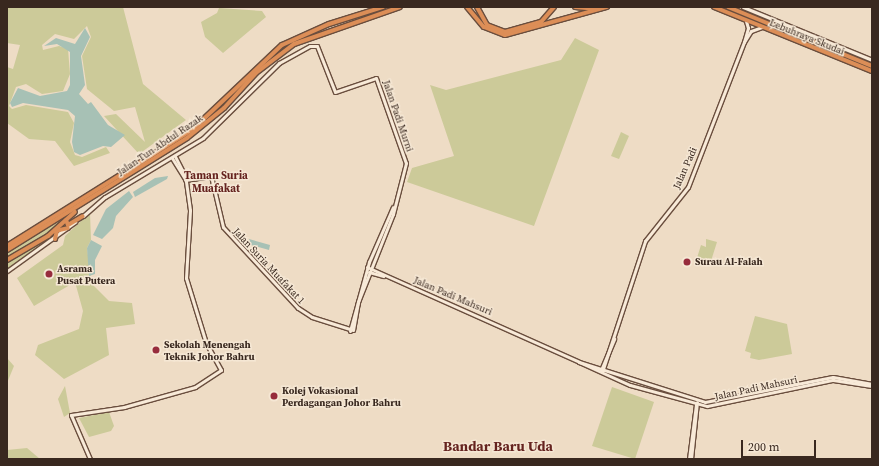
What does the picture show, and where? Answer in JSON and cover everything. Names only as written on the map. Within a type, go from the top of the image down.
[{"type":"highway","name":"Jalan Tun Abdul Razak","points":[[7,246],[183,136],[201,123],[282,45],[329,24],[383,7]]},
{"type":"highway","name":"Jalan Tun Abdul Razak","points":[[7,250],[85,203],[202,127],[256,73],[289,47],[400,7]]},
{"type":"highway","points":[[467,7],[484,27],[505,35],[605,8]]},
{"type":"highway","points":[[477,7],[487,25],[505,32],[541,22],[554,7]]},
{"type":"highway","points":[[575,7],[605,8]]},
{"type":"highway","name":"Lebuhraya Skudai","points":[[714,7],[872,71]]},
{"type":"highway","name":"Lebuhraya Skudai","points":[[728,7],[872,66]]},
{"type":"highway","points":[[7,260],[55,231],[85,203]]},
{"type":"highway","points":[[66,220],[66,225],[83,216]]},
{"type":"highway","points":[[55,231],[68,228]]},
{"type":"highway","points":[[55,231],[55,239]]},
{"type":"street","points":[[743,7],[872,60]]},
{"type":"street","name":"Jalan Padi","points":[[603,371],[645,241],[688,187],[744,42],[748,26],[746,21]]},
{"type":"street","name":"Jalan Padi","points":[[744,42],[752,30],[762,27]]},
{"type":"street","name":"Jalan Padi Murni","points":[[174,157],[211,132],[266,73],[292,55],[317,46],[335,92],[376,78],[406,163],[394,206],[371,268],[353,328],[350,331]]},
{"type":"street","points":[[174,157],[184,172],[192,178]]},
{"type":"street","points":[[174,157],[185,179]]},
{"type":"street","points":[[7,271],[55,239],[105,197],[174,157]]},
{"type":"street","points":[[90,459],[71,416],[124,407],[195,387],[221,370],[206,343],[186,278],[190,214],[184,172]]},
{"type":"street","name":"Jalan Suria Muafakat 1","points":[[192,178],[211,176],[222,223],[232,240],[305,314],[350,331]]},
{"type":"street","points":[[185,179],[192,178]]},
{"type":"street","points":[[187,186],[192,178]]},
{"type":"street","name":"Jalan Padi Murni","points":[[350,331],[365,271],[394,206]]},
{"type":"street","points":[[368,279],[378,273],[374,260]]},
{"type":"street","name":"Jalan Padi Mahsuri","points":[[367,267],[619,382],[686,402],[707,406],[827,381],[850,380],[872,385]]},
{"type":"street","name":"Jalan Padi Mahsuri","points":[[365,271],[370,273],[378,273]]},
{"type":"street","name":"Jalan Padi","points":[[603,371],[604,362],[614,339]]},
{"type":"street","points":[[592,366],[604,362]]},
{"type":"street","points":[[580,364],[603,371],[619,382]]},
{"type":"street","name":"Jalan Padi Mahsuri","points":[[580,364],[592,366],[680,396],[705,402],[833,377],[872,385]]},
{"type":"street","points":[[680,396],[697,404],[705,402]]},
{"type":"street","points":[[686,402],[695,416]]},
{"type":"street","points":[[690,459],[697,404]]},
{"type":"street","points":[[695,416],[707,406]]},
{"type":"shaded area","points":[[7,7],[123,7],[143,84],[186,120],[139,154],[104,116],[116,114],[145,142],[135,107],[114,111],[87,89],[82,56],[91,37],[87,26],[74,39],[55,34],[42,45],[43,50],[59,46],[68,49],[70,74],[63,91],[42,94],[26,84],[16,87],[9,106],[12,109],[26,105],[68,112],[74,123],[70,142],[75,155],[82,157],[106,147],[110,153],[74,166],[55,141],[29,139],[7,123],[7,67],[13,69],[20,45],[7,43]]},
{"type":"shaded area","points":[[219,8],[262,11],[266,17],[223,53],[205,37],[201,22],[217,13]]},
{"type":"shaded area","points":[[85,28],[90,37],[81,56],[85,85],[79,94],[88,104],[91,102],[108,125],[125,135],[111,147],[103,146],[80,155],[74,152],[72,142],[75,116],[68,110],[23,103],[12,107],[10,103],[18,88],[40,96],[67,91],[70,85],[70,52],[57,44],[44,46],[56,38],[75,44]]},
{"type":"shaded area","points":[[575,38],[599,50],[534,226],[407,182],[412,168],[454,156],[430,85],[446,90],[561,60]]},
{"type":"shaded area","points":[[621,132],[629,136],[619,159],[611,156]]},
{"type":"shaded area","points":[[168,176],[167,179],[135,197],[133,192],[155,178]]},
{"type":"shaded area","points":[[129,191],[133,197],[116,216],[113,228],[102,239],[93,235],[106,209]]},
{"type":"shaded area","points":[[90,213],[91,240],[87,248],[92,284],[109,301],[132,303],[135,324],[106,328],[109,355],[64,379],[35,355],[38,345],[79,329],[83,311],[75,282],[34,306],[17,278],[63,245],[65,236]]},
{"type":"shaded area","points":[[70,215],[48,234],[7,259],[7,252]]},
{"type":"shaded area","points":[[56,233],[48,242],[7,269],[7,261]]},
{"type":"shaded area","points":[[249,239],[270,245],[269,250],[251,245]]},
{"type":"shaded area","points":[[706,239],[717,242],[711,261],[702,266],[696,261],[701,245],[706,247]]},
{"type":"shaded area","points":[[91,240],[102,246],[95,260],[95,274],[89,276],[87,248]]},
{"type":"shaded area","points":[[755,316],[787,324],[792,354],[759,360],[750,358],[751,353],[745,351]]},
{"type":"shaded area","points":[[7,358],[14,366],[7,383]]},
{"type":"shaded area","points":[[65,386],[70,413],[64,417],[58,399]]},
{"type":"shaded area","points":[[612,387],[654,402],[635,459],[592,446]]},
{"type":"shaded area","points":[[109,412],[114,426],[111,431],[89,437],[79,418]]},
{"type":"shaded area","points":[[27,448],[40,459],[7,459],[7,450]]},
{"type":"place","name":"Surau Al-Falah","points":[[687,262]]},
{"type":"place","name":"Asrama Pusat Putera","points":[[49,274]]},
{"type":"place","name":"Sekolah Menengah Teknik Johor Bahru","points":[[156,350]]},
{"type":"place","name":"Kolej Vokasional Perdagangan Johor Bahru","points":[[274,396]]},
{"type":"district","name":"Taman Suria Muafakat","points":[[216,183]]},
{"type":"district","name":"Bandar Baru Uda","points":[[498,446]]}]
